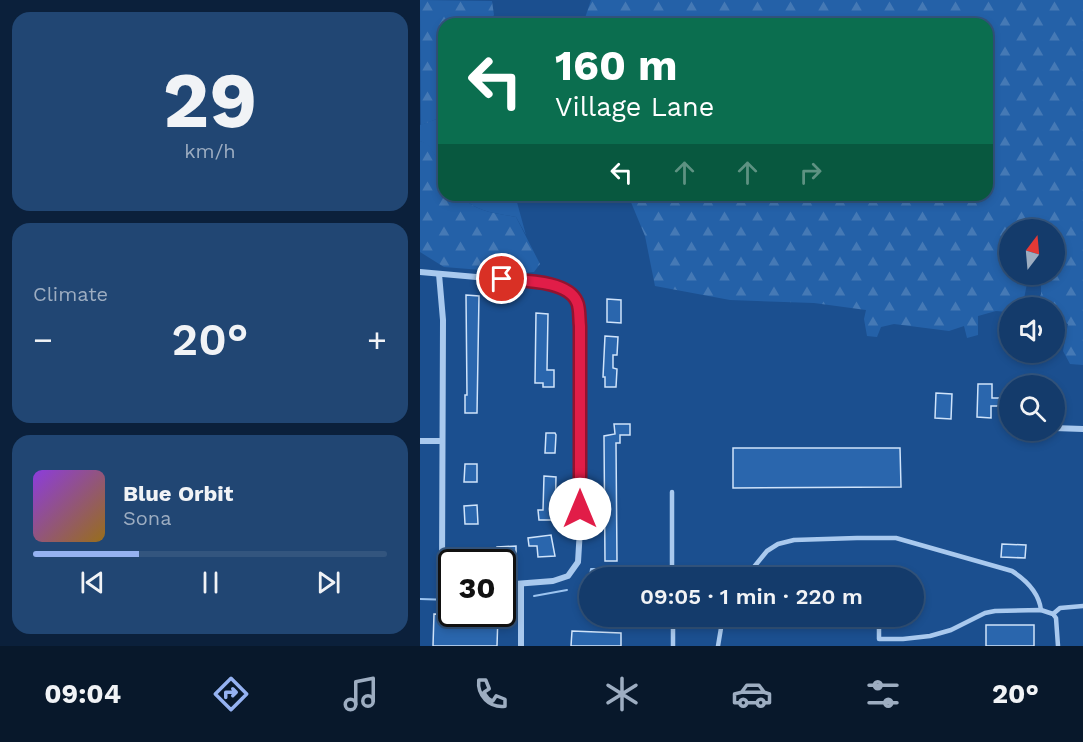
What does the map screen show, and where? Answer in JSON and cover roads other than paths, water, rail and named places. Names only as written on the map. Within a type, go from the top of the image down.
[{"type":"street","points":[[420,272],[543,283],[565,289],[577,301],[580,326],[578,562],[568,576],[553,581],[516,585]]},
{"type":"street","points":[[439,274],[443,320],[442,549]]},
{"type":"street","points":[[1065,428],[1083,429]]},
{"type":"street","points":[[420,441],[442,441]]},
{"type":"street","points":[[521,585],[521,646]]},
{"type":"lane","points":[[672,492],[672,567]]},
{"type":"lane","points":[[754,567],[767,551],[778,544],[795,540],[896,538],[1012,571],[1033,589],[1040,602],[1041,610]]},
{"type":"lane","points":[[1053,614],[1060,608],[1083,606]]},
{"type":"lane","points":[[879,627],[879,639],[903,639],[930,636],[951,630],[995,610],[1041,610],[1053,614]]},
{"type":"lane","points":[[1053,614],[1057,626],[1058,646]]},
{"type":"lane","points":[[673,627],[673,646]]},
{"type":"lane","points":[[718,646],[721,627]]},
{"type":"waterway","points":[[534,596],[567,590]]},
{"type":"waterway","points":[[420,599],[438,600]]}]
